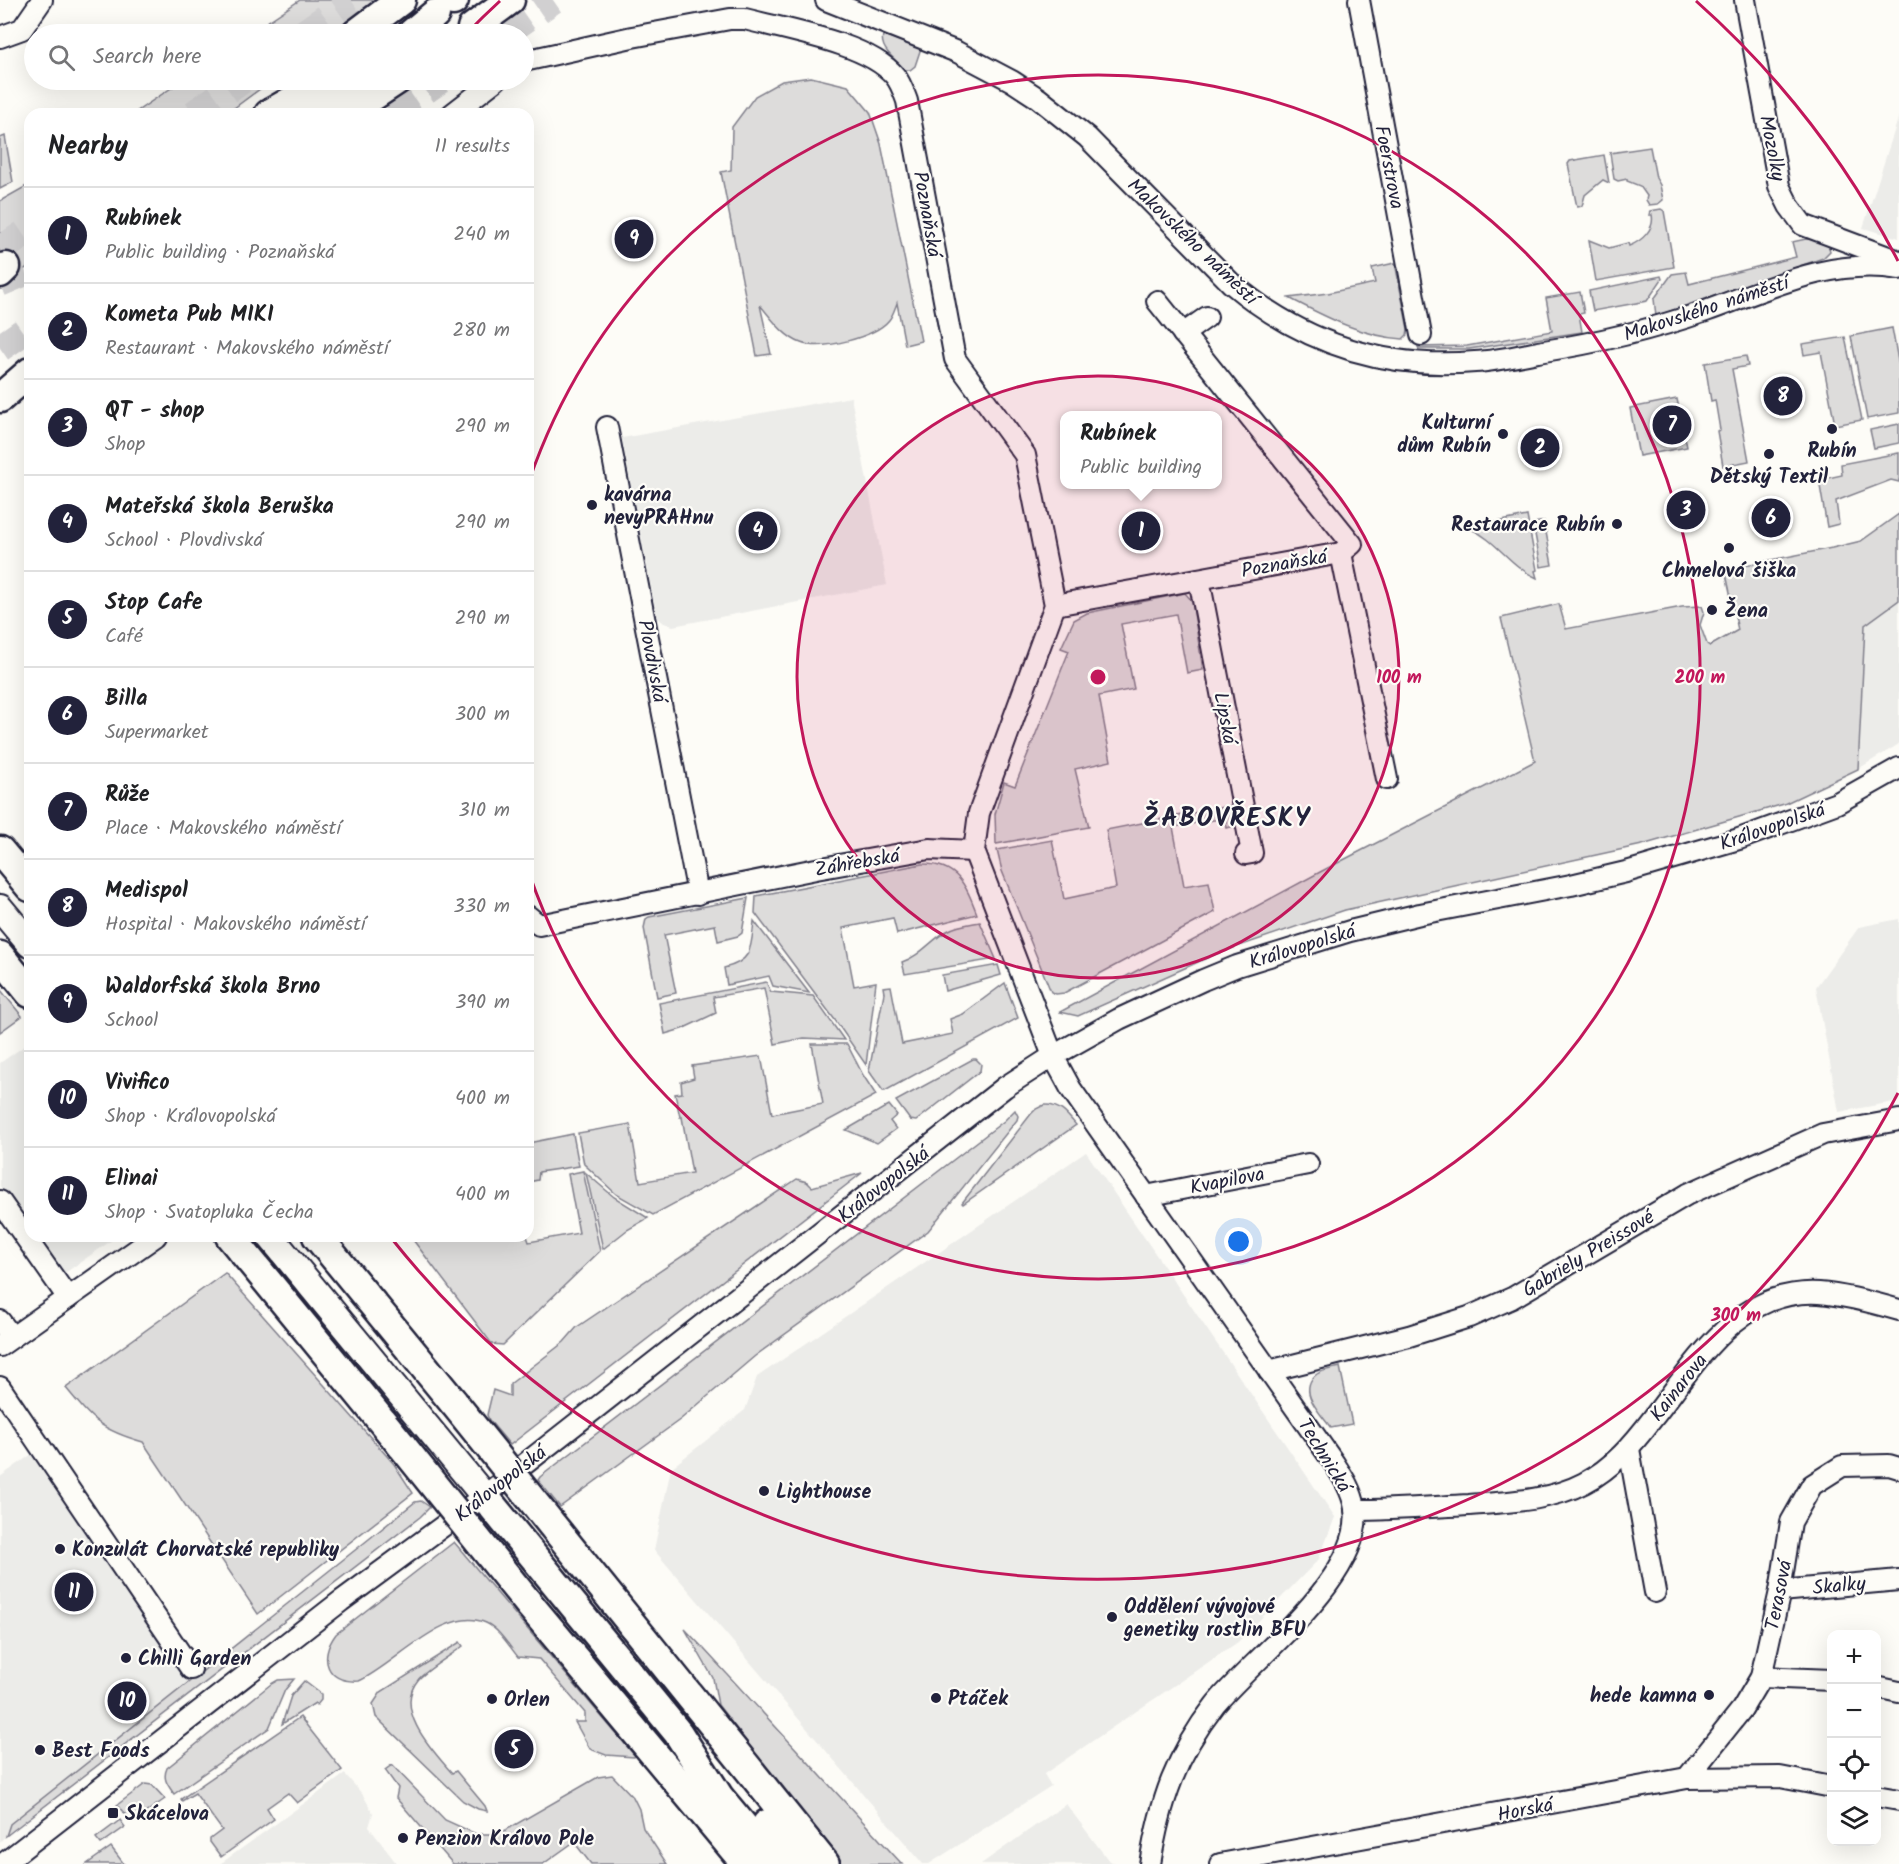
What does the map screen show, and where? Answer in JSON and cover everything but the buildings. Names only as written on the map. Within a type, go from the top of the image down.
[{"type":"highway","points":[[370,24],[401,0]]},
{"type":"highway","points":[[477,24],[510,0]]},
{"type":"highway","points":[[263,108],[286,90]]},
{"type":"highway","points":[[279,108],[311,90]]},
{"type":"highway","points":[[324,108],[347,90]]},
{"type":"highway","points":[[355,108],[382,90]]},
{"type":"highway","points":[[0,380],[24,367]]},
{"type":"highway","points":[[0,398],[24,377]]},
{"type":"highway","points":[[0,851],[24,880]]},
{"type":"highway","points":[[0,956],[24,986]]},
{"type":"highway","points":[[235,1242],[529,1604],[746,1864]]},
{"type":"highway","points":[[322,1242],[825,1864]]},
{"type":"highway","points":[[484,1496],[678,1733],[719,1797],[775,1864]]},
{"type":"highway","points":[[678,1733],[734,1785],[800,1864]]},
{"type":"main road","points":[[0,908],[24,937]]},
{"type":"main road","points":[[275,1242],[484,1496]]},
{"type":"street","points":[[25,24],[42,0]]},
{"type":"street","name":"Makovského náměstí","points":[[826,0],[930,40],[983,64],[1012,81],[1087,137],[1231,283],[1254,303],[1281,321],[1313,337],[1349,350],[1417,363],[1475,362],[1579,346],[1660,327],[1776,284],[1839,268],[1879,266],[1899,269]]},
{"type":"street","name":"Foerstrova","points":[[1359,0],[1421,335]]},
{"type":"street","name":"Mozolky","points":[[1746,0],[1779,186],[1789,206],[1803,225],[1899,261]]},
{"type":"street","name":"Poznaňská","points":[[534,59],[632,37],[730,19],[745,19],[858,50],[876,60],[896,77],[908,101],[955,359],[1025,455],[1055,605],[1341,553],[1352,544],[1157,301]]},
{"type":"street","points":[[0,37],[22,29],[24,26]]},
{"type":"street","points":[[460,108],[483,90]]},
{"type":"street","points":[[1183,334],[1207,317]]},
{"type":"street","name":"Plovdivská","points":[[607,427],[698,894]]},
{"type":"street","points":[[1341,553],[1387,779]]},
{"type":"street","name":"Lipská","points":[[1199,579],[1252,853],[1246,854]]},
{"type":"street","points":[[1053,1056],[974,851],[978,813],[1055,605]]},
{"type":"street","name":"Královopolská","points":[[3,1864],[340,1601],[484,1496],[910,1164],[1005,1087],[1053,1056],[1156,1001],[1203,980],[1275,953],[1385,922],[1571,885],[1683,856],[1814,813],[1856,793],[1899,768]]},
{"type":"street","name":"Záhřebská","points":[[534,920],[539,925],[816,869],[929,849],[974,851]]},
{"type":"street","name":"Technická","points":[[1053,1056],[1083,1108],[1345,1480],[1355,1510],[1352,1539],[1343,1560],[1326,1586],[1303,1615],[1215,1706],[1189,1744],[1171,1778],[1156,1826],[1150,1864]]},
{"type":"street","name":"Gabriely Preissové","points":[[1269,1371],[1409,1336],[1469,1317],[1512,1298],[1688,1194],[1823,1134],[1899,1120]]},
{"type":"street","name":"Kvapilova","points":[[1146,1196],[1308,1164]]},
{"type":"street","points":[[0,1201],[24,1235]]},
{"type":"street","points":[[29,1242],[68,1298]]},
{"type":"street","points":[[0,1321],[6,1342],[147,1242]]},
{"type":"street","name":"Kainarova","points":[[1355,1510],[1492,1503],[1560,1493],[1586,1482],[1629,1449],[1717,1336],[1737,1318],[1762,1304],[1788,1295],[1819,1293],[1899,1310]]},
{"type":"street","points":[[0,1387],[190,1669]]},
{"type":"street","points":[[1629,1449],[1655,1592]]},
{"type":"street","name":"Terasová","points":[[1687,1778],[1742,1709],[1761,1677],[1780,1591],[1791,1522],[1812,1485],[1842,1466],[1889,1465],[1899,1468]]},
{"type":"street","name":"Skalky","points":[[1780,1591],[1899,1580]]},
{"type":"street","points":[[1761,1677],[1827,1680]]},
{"type":"street","points":[[1881,1688],[1899,1692]]},
{"type":"street","name":"Horská","points":[[1220,1864],[1687,1778],[1780,1777],[1827,1786]]},
{"type":"street","points":[[1881,1797],[1899,1800]]},
{"type":"shaded area","points":[[300,0],[378,0],[346,24],[264,24]]},
{"type":"shaded area","points":[[883,35],[921,48],[915,66],[910,70],[905,70],[886,50],[882,40]]},
{"type":"shaded area","points":[[811,77],[848,86],[870,112],[881,144],[921,341],[905,345],[897,303],[889,320],[872,332],[848,341],[822,345],[810,345],[795,340],[778,327],[760,305],[771,354],[757,356],[721,172],[731,170],[732,127],[755,96],[782,81]]},
{"type":"shaded area","points":[[168,90],[258,90],[234,108],[142,108]]},
{"type":"shaded area","points":[[1899,116],[1899,238],[1863,228]]},
{"type":"shaded area","points":[[5,136],[13,182],[0,189],[0,138]]},
{"type":"shaded area","points":[[1650,147],[1663,200],[1658,204],[1649,205],[1646,200],[1647,196],[1640,186],[1627,179],[1618,181],[1614,179],[1610,153]]},
{"type":"shaded area","points":[[1604,155],[1609,183],[1603,180],[1585,195],[1582,206],[1577,207],[1568,164],[1570,161]]},
{"type":"shaded area","points":[[24,187],[24,270],[18,274],[0,263],[0,201]]},
{"type":"shaded area","points":[[1661,209],[1664,211],[1674,267],[1596,281],[1589,240],[1609,248],[1628,243],[1629,246],[1643,238],[1652,225],[1650,211]]},
{"type":"shaded area","points":[[1806,239],[1819,240],[1828,244],[1830,251],[1823,258],[1656,316],[1654,299],[1672,274],[1686,272],[1689,284],[1796,257],[1792,242]]},
{"type":"shaded area","points":[[1395,263],[1408,329],[1403,339],[1359,330],[1289,298],[1375,283],[1372,268]]},
{"type":"shaded area","points":[[1661,276],[1662,279],[1647,301],[1593,311],[1589,291]]},
{"type":"shaded area","points":[[1580,292],[1584,313],[1579,314],[1582,332],[1469,349],[1419,349],[1418,347],[1467,346],[1552,331],[1546,298]]},
{"type":"shaded area","points":[[1892,328],[1899,366],[1899,413],[1867,419],[1851,336]]},
{"type":"shaded area","points":[[1845,337],[1862,420],[1835,425],[1821,352],[1804,355],[1802,344]]},
{"type":"shaded area","points":[[1746,356],[1748,366],[1732,369],[1749,461],[1723,466],[1715,400],[1711,401],[1705,363]]},
{"type":"shaded area","points":[[851,397],[887,585],[673,626],[664,623],[657,617],[622,438]]},
{"type":"shaded area","points":[[1677,399],[1687,447],[1639,456],[1630,408]]},
{"type":"shaded area","points":[[1899,424],[1899,443],[1874,448],[1870,430]]},
{"type":"shaded area","points":[[1899,453],[1899,482],[1891,480],[1836,501],[1839,524],[1827,527],[1819,480],[1842,475],[1841,464]]},
{"type":"shaded area","points":[[1899,514],[1899,600],[1865,625],[1858,769],[1784,804],[1642,845],[1345,910],[1216,954],[1078,1016],[1060,1012],[1322,871],[1535,761],[1501,618],[1559,604],[1566,629],[1682,607],[1702,606],[1704,612],[1700,625],[1707,644],[1710,646],[1738,630],[1725,569],[1861,541]]},
{"type":"shaded area","points":[[1527,516],[1537,578],[1519,567],[1488,540],[1471,529],[1471,527]]},
{"type":"shaded area","points":[[1544,521],[1552,565],[1541,567],[1533,523]]},
{"type":"shaded area","points":[[1185,593],[1192,601],[1203,670],[1187,673],[1176,614],[1121,624],[1134,689],[1099,696],[1111,761],[1075,769],[1089,827],[996,844],[995,814],[1004,782],[1015,786],[1069,651],[1061,648],[1074,620],[1087,613]]},
{"type":"shaded area","points":[[1899,600],[1899,744],[1858,769],[1865,625]]},
{"type":"shaded area","points":[[1234,805],[1238,825],[1227,828],[1225,818],[1173,827],[1184,886],[1209,882],[1215,912],[1064,993],[1051,992],[1002,871],[997,850],[1052,840],[1064,899],[1116,888],[1106,830]]},
{"type":"shaded area","points":[[922,864],[944,867],[952,872],[964,885],[977,914],[897,934],[893,918],[843,928],[854,986],[876,982],[866,1065],[755,913],[756,896]]},
{"type":"shaded area","points":[[748,898],[742,933],[738,936],[718,941],[715,925],[664,935],[676,993],[657,997],[644,928],[646,919]]},
{"type":"shaded area","points":[[1899,919],[1899,1101],[1839,1112],[1816,987],[1859,927]]},
{"type":"shaded area","points":[[754,921],[809,993],[773,986],[769,976],[727,985],[724,968],[740,961],[749,952]]},
{"type":"shaded area","points":[[980,922],[996,959],[905,974],[902,962],[914,956],[947,931]]},
{"type":"shaded area","points":[[998,965],[1001,975],[945,991],[942,975]]},
{"type":"shaded area","points":[[766,982],[771,992],[813,996],[844,1040],[804,1038],[775,1044],[764,988],[713,997],[716,1013],[682,1029],[665,1034],[659,1003]]},
{"type":"shaded area","points":[[1005,983],[1018,1018],[883,1091],[869,1071],[884,993],[883,987],[891,986],[902,1044],[953,1034],[950,1019],[963,1014]]},
{"type":"shaded area","points":[[0,989],[22,1016],[0,1032]]},
{"type":"shaded area","points":[[812,1044],[847,1044],[876,1095],[653,1215],[616,1194],[584,1164],[578,1133],[630,1124],[640,1182],[692,1173],[682,1117],[680,1117],[675,1094],[682,1093],[681,1082],[694,1078],[692,1066],[761,1056],[772,1114],[823,1104]]},
{"type":"shaded area","points":[[24,1046],[24,1221],[0,1186],[0,1063]]},
{"type":"shaded area","points":[[973,1059],[981,1064],[980,1071],[916,1121],[910,1120],[896,1101]]},
{"type":"shaded area","points":[[889,1105],[897,1115],[890,1121],[896,1129],[877,1143],[846,1130]]},
{"type":"shaded area","points":[[1044,1105],[1058,1108],[1076,1125],[963,1204],[1031,1114]]},
{"type":"shaded area","points":[[1015,1110],[1017,1120],[928,1231],[755,1356],[681,1419],[560,1507],[538,1480],[540,1477],[1004,1121]]},
{"type":"shaded area","points":[[573,1134],[579,1166],[539,1172],[538,1180],[534,1181],[534,1142]]},
{"type":"shaded area","points":[[1086,1152],[1335,1517],[1319,1559],[1238,1642],[1044,1774],[1051,1786],[929,1864],[923,1864],[654,1550],[671,1468],[745,1410],[757,1377]]},
{"type":"shaded area","points":[[583,1171],[600,1251],[503,1345],[492,1344],[415,1242],[534,1242],[579,1233],[568,1174]]},
{"type":"shaded area","points":[[586,1173],[614,1197],[648,1218],[627,1230],[603,1249]]},
{"type":"shaded area","points":[[862,1173],[510,1445],[489,1420],[487,1415],[493,1390],[510,1396],[510,1384],[564,1342],[577,1327],[797,1179],[807,1182],[812,1187]]},
{"type":"shaded area","points":[[38,1242],[109,1242],[62,1275]]},
{"type":"shaded area","points":[[225,1273],[394,1464],[413,1493],[258,1614],[143,1442],[117,1433],[99,1423],[66,1388]]},
{"type":"shaded area","points":[[1340,1367],[1352,1424],[1331,1428],[1316,1409],[1309,1394],[1309,1387],[1311,1380],[1317,1374]]},
{"type":"shaded area","points":[[32,1454],[181,1672],[194,1686],[22,1816],[0,1842],[0,1477]]},
{"type":"shaded area","points":[[421,1501],[430,1507],[420,1517],[6,1836],[10,1824],[415,1502]]},
{"type":"shaded area","points":[[454,1542],[634,1757],[606,1755],[590,1749],[575,1722],[585,1722],[585,1713],[539,1659],[518,1657],[499,1633],[486,1623],[471,1619],[454,1622],[438,1629],[359,1681],[348,1681],[332,1673],[328,1667],[327,1652],[336,1634]]},
{"type":"shaded area","points":[[685,1629],[902,1864],[842,1864],[718,1705],[713,1678]]},
{"type":"shaded area","points":[[460,1642],[463,1646],[418,1680],[412,1692],[410,1704],[418,1730],[426,1742],[452,1773],[456,1771],[487,1811],[463,1801],[376,1717],[373,1704],[381,1692]]},
{"type":"shaded area","points":[[294,1679],[285,1690],[269,1728],[174,1794],[165,1779],[167,1768],[271,1684],[278,1680]]},
{"type":"shaded area","points":[[304,1681],[321,1694],[321,1700],[317,1705],[315,1703],[282,1724],[291,1696]]},
{"type":"shaded area","points":[[300,1717],[342,1770],[297,1803],[288,1793],[267,1808],[274,1819],[221,1857],[210,1839],[222,1830],[195,1793],[182,1801],[181,1799]]},
{"type":"shaded area","points":[[392,1765],[445,1820],[476,1834],[499,1834],[598,1777],[612,1775],[633,1797],[639,1809],[643,1828],[667,1864],[591,1864],[574,1842],[543,1864],[453,1864],[396,1798],[398,1788],[385,1770]]},
{"type":"shaded area","points":[[345,1774],[363,1795],[373,1813],[369,1827],[397,1864],[220,1864]]},
{"type":"shaded area","points":[[145,1784],[152,1785],[165,1799],[132,1822],[117,1805]]},
{"type":"shaded area","points":[[1066,1804],[1109,1861],[1118,1864],[981,1864]]},
{"type":"shaded area","points":[[120,1820],[125,1827],[101,1844],[96,1838]]},
{"type":"shaded area","points":[[111,1847],[124,1864],[87,1864]]},
{"type":"tunnel","points":[[317,24],[351,0]]},
{"type":"tunnel","points":[[518,24],[553,0]]},
{"type":"tunnel","points":[[202,108],[228,90]]},
{"type":"tunnel","points":[[400,108],[426,90]]},
{"type":"tunnel","points":[[0,250],[24,234]]},
{"type":"tunnel","points":[[0,283],[24,273]]},
{"type":"tunnel","points":[[0,348],[24,331]]},
{"type":"place","name":"Waldorfská škola Brno","points":[[634,239]]},
{"type":"place","name":"Medispol","points":[[1783,396]]},
{"type":"place","name":"Růže","points":[[1672,425]]},
{"type":"place","name":"Rubín","points":[[1832,429]]},
{"type":"place","name":"Kulturní dům Rubín","points":[[1503,434]]},
{"type":"place","name":"Kometa Pub MIKI","points":[[1540,448]]},
{"type":"place","name":"Dětský Textil","points":[[1769,454]]},
{"type":"place","name":"kavárna nevyPRAHnu","points":[[592,505]]},
{"type":"place","name":"QT - shop","points":[[1686,510]]},
{"type":"place","name":"Billa","points":[[1771,518]]},
{"type":"place","name":"Restaurace Rubín","points":[[1617,524]]},
{"type":"place","name":"Mateřská škola Beruška","points":[[758,531]]},
{"type":"place","name":"Rubínek","points":[[1141,531]]},
{"type":"place","name":"Chmelová šiška","points":[[1729,548]]},
{"type":"place","name":"Žena","points":[[1712,610]]},
{"type":"place","name":"Lighthouse","points":[[764,1491]]},
{"type":"place","name":"Konzulát Chorvatské republiky","points":[[60,1549]]},
{"type":"place","name":"Elinai","points":[[74,1592]]},
{"type":"place","name":"Oddělení vývojové genetiky rostlin BFU","points":[[1112,1617]]},
{"type":"place","name":"Chilli Garden","points":[[126,1658]]},
{"type":"place","name":"hede kamna","points":[[1709,1695]]},
{"type":"place","name":"Ptáček","points":[[936,1698]]},
{"type":"place","name":"Orlen","points":[[492,1699]]},
{"type":"place","name":"Vivifico","points":[[127,1701]]},
{"type":"place","name":"Stop Cafe","points":[[514,1749]]},
{"type":"place","name":"Best Foods","points":[[40,1750]]},
{"type":"place","name":"Skácelova","points":[[113,1813]]},
{"type":"place","name":"Penzion Královo Pole","points":[[403,1838]]},
{"type":"district","name":"ŽABOVŘESKY","points":[[1227,817]]}]
